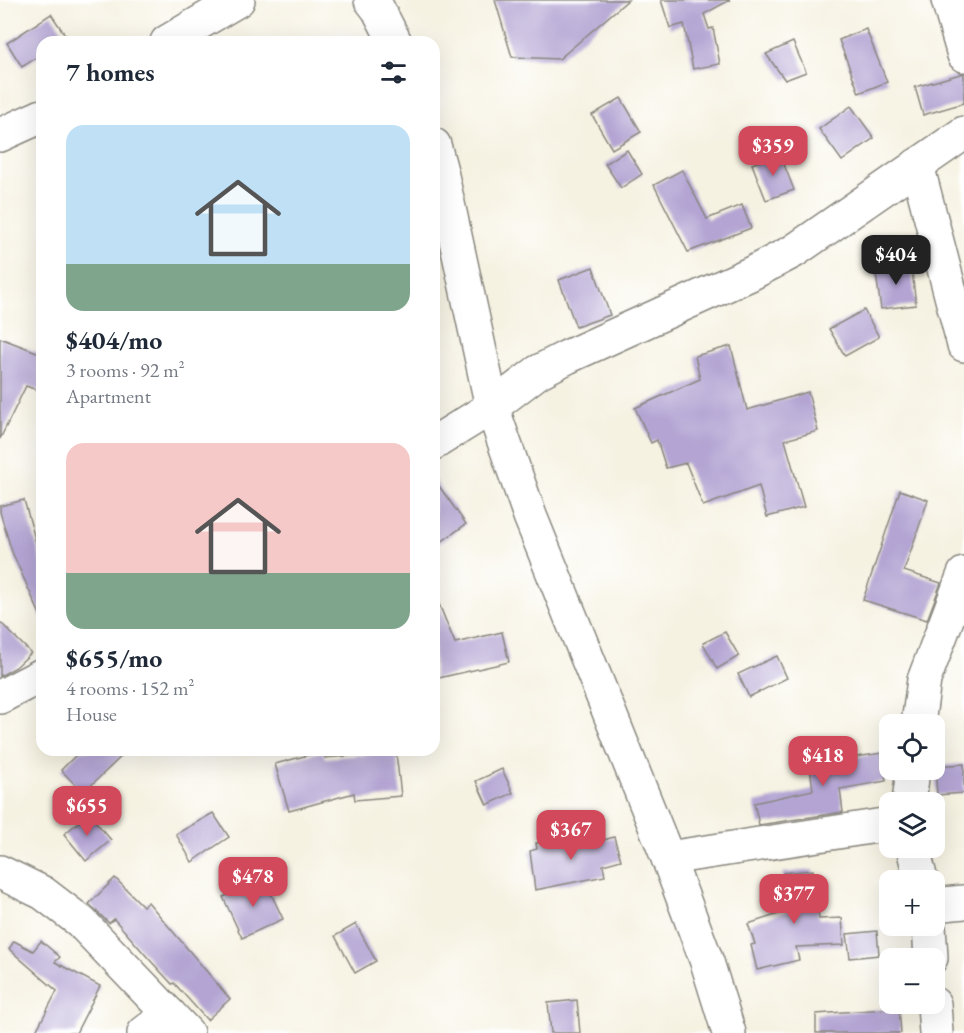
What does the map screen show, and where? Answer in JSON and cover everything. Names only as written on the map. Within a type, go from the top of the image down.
[{"type":"street","points":[[177,36],[238,0]]},
{"type":"street","points":[[371,0],[391,36]]},
{"type":"street","points":[[948,0],[964,55]]},
{"type":"street","points":[[0,135],[36,119]]},
{"type":"street","points":[[440,439],[492,407],[538,372],[750,274],[794,251],[964,133]]},
{"type":"street","points":[[917,165],[964,345]]},
{"type":"street","points":[[440,167],[492,407],[530,516],[668,858],[729,1033]]},
{"type":"street","points":[[919,714],[924,680],[964,574]]},
{"type":"street","points":[[0,697],[36,678]]},
{"type":"street","points":[[668,858],[879,826]]},
{"type":"street","points":[[0,872],[43,893],[81,922],[167,1027]]},
{"type":"street","points":[[945,904],[964,902]]},
{"type":"street","points":[[935,1014],[936,1033]]},
{"type":"building","points":[[495,0],[628,0],[559,59],[512,57]]},
{"type":"building","points":[[661,0],[730,0],[704,14],[709,29],[713,28],[720,64],[693,69],[684,24],[670,28]]},
{"type":"building","points":[[51,14],[66,36],[36,36],[36,58],[22,67],[7,43]]},
{"type":"building","points":[[866,29],[887,82],[859,93],[839,40]]},
{"type":"building","points":[[793,42],[806,72],[785,80],[766,54]]},
{"type":"building","points":[[964,73],[964,103],[923,115],[915,87]]},
{"type":"building","points":[[621,98],[641,132],[612,149],[592,115]]},
{"type":"building","points":[[851,106],[874,138],[842,161],[819,129]]},
{"type":"building","points":[[627,150],[642,174],[621,188],[605,164]]},
{"type":"building","points":[[780,154],[794,190],[766,200],[752,164]]},
{"type":"building","points":[[682,170],[707,219],[742,205],[751,228],[688,252],[654,185]]},
{"type":"building","points":[[911,263],[916,305],[881,309],[875,267]]},
{"type":"building","points":[[593,267],[610,315],[576,327],[559,280]]},
{"type":"building","points":[[864,310],[879,337],[845,356],[829,329]]},
{"type":"building","points":[[0,338],[36,352],[36,390],[26,386],[0,439]]},
{"type":"building","points":[[731,346],[747,410],[808,392],[818,431],[785,440],[804,507],[767,517],[759,486],[703,506],[686,463],[666,468],[657,440],[651,443],[635,408],[700,379],[695,356]]},
{"type":"building","points":[[440,487],[466,524],[440,543]]},
{"type":"building","points":[[900,490],[928,500],[904,571],[941,583],[927,620],[863,600]]},
{"type":"building","points":[[24,500],[36,543],[36,606],[12,552],[0,506]]},
{"type":"building","points":[[440,607],[455,643],[502,632],[509,662],[440,678]]},
{"type":"building","points":[[0,622],[31,653],[16,667],[0,676]]},
{"type":"building","points":[[725,632],[739,656],[717,669],[703,643]]},
{"type":"building","points":[[777,656],[787,678],[749,697],[738,674]]},
{"type":"building","points":[[834,749],[836,760],[879,753],[879,780],[886,781],[840,789],[843,812],[759,825],[754,803],[813,790],[808,752]]},
{"type":"building","points":[[75,756],[122,756],[83,793],[61,770]]},
{"type":"building","points":[[305,756],[324,756],[325,758],[396,756],[401,796],[355,800],[354,793],[289,811],[275,764]]},
{"type":"building","points":[[964,764],[964,793],[945,794],[945,792],[937,792],[936,780],[945,780],[945,765]]},
{"type":"building","points":[[502,769],[513,793],[487,805],[476,781]]},
{"type":"building","points":[[213,813],[229,837],[192,862],[176,834]]},
{"type":"building","points":[[89,814],[111,840],[86,861],[64,834]]},
{"type":"building","points":[[578,836],[580,847],[614,837],[621,860],[603,865],[605,876],[535,890],[530,851],[537,849],[536,843]]},
{"type":"building","points":[[813,870],[819,919],[842,918],[844,945],[796,947],[799,960],[757,970],[751,945],[755,944],[748,924],[788,911],[783,873]]},
{"type":"building","points":[[115,878],[143,906],[148,902],[230,999],[207,1020],[114,919],[109,923],[89,904]]},
{"type":"building","points":[[264,879],[283,919],[242,938],[223,897]]},
{"type":"building","points":[[356,924],[376,961],[355,973],[335,936]]},
{"type":"building","points":[[877,931],[879,955],[850,958],[847,934]]},
{"type":"building","points":[[14,941],[33,951],[41,941],[60,957],[55,962],[100,986],[76,1033],[35,1033],[57,991],[9,949]]},
{"type":"building","points":[[577,1000],[580,1033],[551,1033],[548,1003]]},
{"type":"building","points":[[879,1009],[879,1014],[899,1014],[901,1033],[816,1033],[816,1014]]}]
